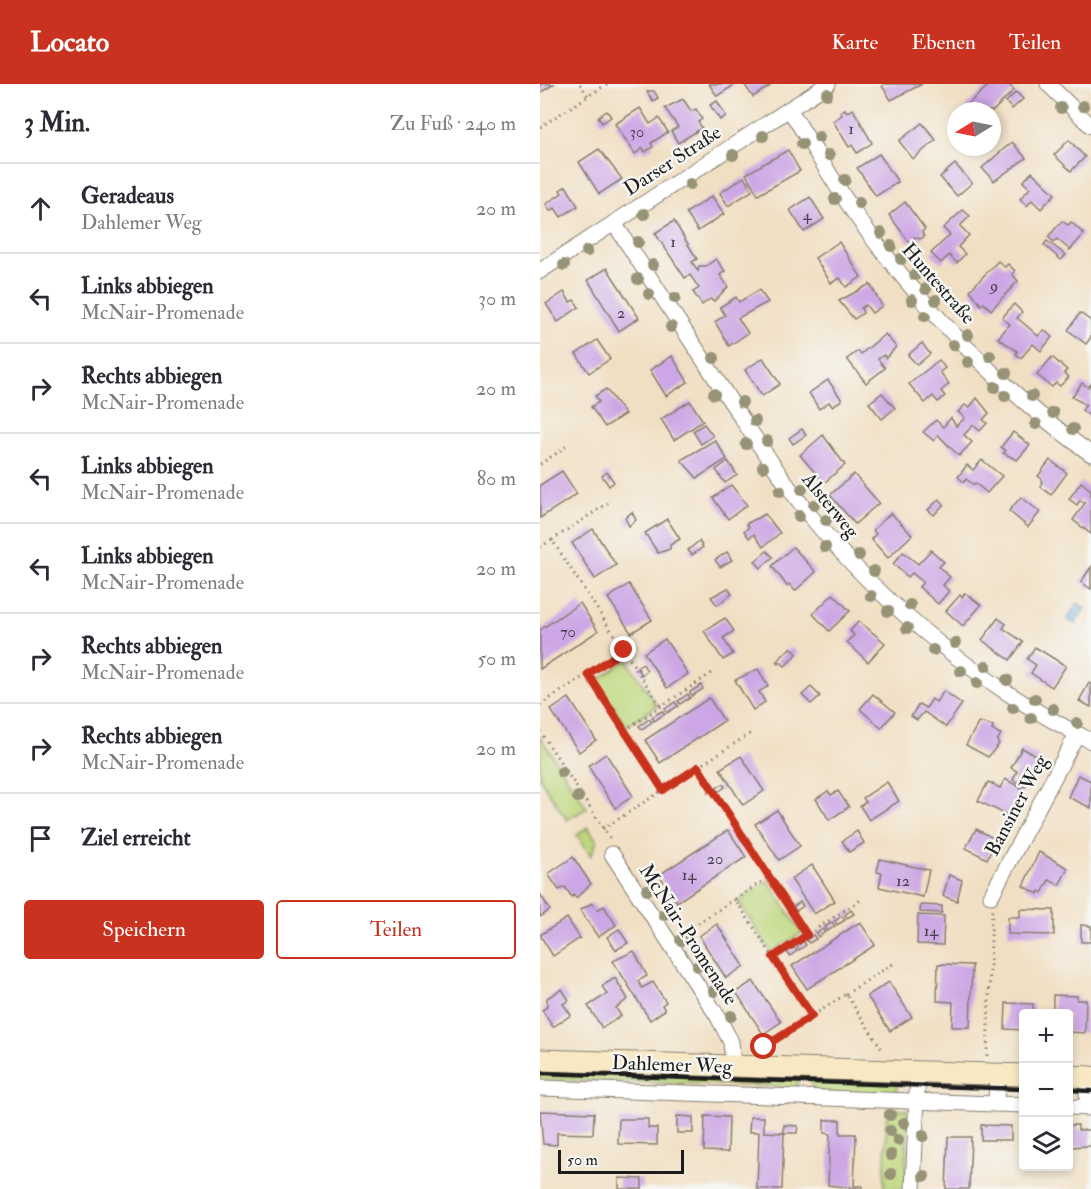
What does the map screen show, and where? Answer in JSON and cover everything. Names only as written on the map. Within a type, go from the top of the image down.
[{"type":"main road","name":"Dahlemer Weg","points":[[540,1060],[918,1072],[992,1068],[1019,1074]]},
{"type":"street","name":"Darser Straße","points":[[540,271],[828,84]]},
{"type":"street","points":[[1048,84],[1091,126]]},
{"type":"street","name":"Huntestraße","points":[[789,109],[855,214],[913,288],[988,368],[1091,454]]},
{"type":"street","name":"Alsterweg","points":[[614,223],[776,471],[836,546],[916,625],[958,659],[1010,695],[1091,741]]},
{"type":"street","name":"Bansiner Weg","points":[[991,896],[1077,734]]},
{"type":"street","name":"McNair-Promenade","points":[[612,854],[718,1017],[731,1042],[733,1066]]},
{"type":"street","points":[[804,1096],[805,1068]]},
{"type":"street","points":[[992,1068],[996,1104]]},
{"type":"street","points":[[914,1189],[918,1072]]},
{"type":"street","points":[[1073,1107],[1089,1108],[1082,1077]]},
{"type":"street","name":"Dahlemer Weg","points":[[540,1088],[1019,1105]]},
{"type":"path","points":[[580,84],[588,96]]},
{"type":"path","points":[[540,128],[607,84]]},
{"type":"path","points":[[540,464],[569,445]]},
{"type":"path","points":[[540,547],[608,503]]},
{"type":"path","points":[[552,540],[661,707]]},
{"type":"path","points":[[540,705],[624,650]]},
{"type":"path","points":[[625,730],[715,671]]},
{"type":"path","points":[[588,674],[663,790]]},
{"type":"path","name":"McNair-Promenade","points":[[540,731],[612,841],[612,854]]},
{"type":"path","points":[[603,829],[751,733]]},
{"type":"path","points":[[698,767],[807,935]]},
{"type":"path","points":[[707,793],[712,790]]},
{"type":"path","name":"McNair-Promenade","points":[[680,936],[769,877]]},
{"type":"path","points":[[735,899],[812,1016]]},
{"type":"path","points":[[773,957],[862,899]]},
{"type":"path","points":[[992,917],[992,1068]]},
{"type":"path","points":[[763,1054],[764,1047],[896,962]]},
{"type":"path","points":[[846,994],[887,1058]]},
{"type":"green space","points":[[627,660],[657,706],[626,726],[596,681]]},
{"type":"green space","points":[[540,737],[587,808],[567,820],[540,779]]},
{"type":"green space","points":[[588,827],[597,841],[591,856],[577,835]]},
{"type":"green space","points":[[768,881],[802,933],[771,952],[738,901]]},
{"type":"green space","points":[[540,1068],[797,1076],[798,1085],[795,1090],[785,1090],[779,1086],[540,1080]]},
{"type":"green space","points":[[811,1078],[897,1079],[897,1092],[890,1091],[890,1096],[815,1092]]},
{"type":"green space","points":[[887,1109],[908,1110],[905,1189],[884,1189]]},
{"type":"water","points":[[1077,603],[1085,608],[1075,624],[1067,619]]},
{"type":"building","points":[[540,84],[554,84],[540,93]]},
{"type":"building","points":[[709,84],[736,84],[717,96]]},
{"type":"building","points":[[744,84],[768,84],[770,86],[753,97]]},
{"type":"building","points":[[885,84],[922,84],[891,100],[882,86]]},
{"type":"building","points":[[984,84],[1009,84],[1014,90],[1001,103],[970,102],[987,87]]},
{"type":"building","points":[[654,91],[658,98],[653,101],[647,92]]},
{"type":"building","points":[[1016,92],[1023,99],[1012,109],[1006,102]]},
{"type":"building","points":[[683,99],[691,111],[696,109],[702,119],[698,122],[702,128],[678,143],[671,131],[678,127],[665,108]]},
{"type":"building","points":[[717,101],[726,116],[720,120],[710,105]]},
{"type":"building","points":[[640,108],[650,124],[659,118],[668,132],[651,143],[653,147],[645,152],[643,148],[635,154],[615,124]]},
{"type":"building","points":[[845,109],[847,112],[853,109],[872,143],[857,153],[852,145],[849,147],[833,121],[842,115],[840,112]]},
{"type":"building","points":[[607,111],[611,117],[602,123],[598,117]]},
{"type":"building","points":[[922,123],[936,140],[913,159],[899,141]]},
{"type":"building","points":[[1069,140],[1085,157],[1071,171],[1054,155]]},
{"type":"building","points":[[1012,142],[1026,158],[994,181],[982,168],[996,156],[1001,156],[1001,152]]},
{"type":"building","points":[[599,149],[622,179],[599,194],[579,162]]},
{"type":"building","points":[[788,150],[800,171],[758,195],[746,174]]},
{"type":"building","points":[[879,154],[898,182],[876,196],[857,168]]},
{"type":"building","points":[[955,164],[972,183],[957,196],[940,177]]},
{"type":"building","points":[[1032,172],[1055,194],[1041,209],[1032,200],[1027,206],[1020,199],[1030,188],[1023,182]]},
{"type":"building","points":[[744,177],[752,191],[728,206],[720,193]]},
{"type":"building","points":[[566,186],[578,206],[561,217],[555,208],[550,211],[546,204],[562,193],[560,190]]},
{"type":"building","points":[[712,196],[724,214],[698,231],[686,213]]},
{"type":"building","points":[[810,197],[824,219],[804,232],[790,210]]},
{"type":"building","points":[[905,202],[925,229],[922,232],[924,237],[920,239],[915,237],[909,242],[889,215]]},
{"type":"building","points":[[963,210],[970,216],[960,226],[969,235],[958,247],[965,254],[957,263],[949,255],[941,263],[931,253],[950,235],[943,228]]},
{"type":"building","points":[[674,221],[697,259],[692,262],[698,271],[699,266],[706,266],[716,259],[725,271],[720,275],[728,287],[714,301],[710,299],[702,305],[693,292],[699,288],[690,275],[685,278],[655,233]]},
{"type":"building","points":[[1062,221],[1068,225],[1071,222],[1084,234],[1070,250],[1057,239],[1054,242],[1048,237]]},
{"type":"building","points":[[1047,241],[1066,255],[1061,260],[1044,245]]},
{"type":"building","points":[[839,242],[861,277],[846,287],[840,278],[831,283],[815,258]]},
{"type":"building","points":[[998,261],[1005,267],[1008,264],[1015,271],[1012,274],[1018,281],[991,310],[984,303],[981,305],[970,290]]},
{"type":"building","points":[[607,268],[639,318],[619,331],[588,280]]},
{"type":"building","points":[[870,284],[882,306],[872,313],[866,305],[861,308],[863,313],[854,319],[839,301]]},
{"type":"building","points":[[759,290],[768,302],[738,318],[748,333],[729,346],[715,322],[725,315],[720,307],[736,297],[739,302]]},
{"type":"building","points":[[564,292],[570,302],[574,300],[579,307],[558,322],[546,304]]},
{"type":"building","points":[[1014,304],[1022,312],[1017,318],[1038,336],[1044,330],[1052,337],[1041,351],[1033,344],[1021,358],[1016,354],[1017,351],[998,338],[1010,324],[1002,318]]},
{"type":"building","points":[[1080,313],[1091,321],[1091,337],[1086,344],[1068,330]]},
{"type":"building","points":[[885,334],[896,347],[886,358],[884,355],[878,359],[885,368],[866,383],[847,359],[858,351],[861,354]]},
{"type":"building","points":[[597,340],[610,359],[589,373],[576,354]]},
{"type":"building","points":[[922,343],[930,354],[917,365],[908,355]]},
{"type":"building","points":[[672,356],[688,382],[666,396],[650,370]]},
{"type":"building","points":[[1052,357],[1067,370],[1064,373],[1069,377],[1060,386],[1056,383],[1052,387],[1037,375]]},
{"type":"building","points":[[763,358],[780,384],[762,396],[745,370]]},
{"type":"building","points":[[939,360],[945,368],[940,372],[949,384],[941,391],[945,396],[938,402],[933,396],[925,403],[909,384]]},
{"type":"building","points":[[828,380],[842,400],[832,406],[829,402],[819,409],[809,393]]},
{"type":"building","points":[[1082,383],[1088,387],[1091,384],[1091,417],[1082,410],[1086,405],[1072,397]]},
{"type":"building","points":[[606,389],[625,414],[605,427],[591,407],[599,402],[595,396]]},
{"type":"building","points":[[882,393],[895,408],[882,419],[869,403]]},
{"type":"building","points":[[977,398],[989,413],[983,420],[987,423],[980,431],[973,425],[964,435],[972,442],[959,456],[938,435],[934,441],[923,432],[936,420],[943,427],[951,418],[956,426],[965,418],[958,412],[965,405],[969,408]]},
{"type":"building","points":[[690,401],[703,421],[674,440],[661,419]]},
{"type":"building","points":[[704,424],[713,436],[701,444],[693,431]]},
{"type":"building","points":[[802,429],[806,435],[793,444],[789,438]]},
{"type":"building","points":[[1013,432],[1030,445],[1017,460],[1003,453],[1006,451],[1001,447]]},
{"type":"building","points":[[823,435],[845,465],[824,483],[800,455]]},
{"type":"building","points":[[715,440],[727,459],[697,478],[681,460]]},
{"type":"building","points":[[982,460],[1002,476],[987,493],[975,483],[974,485],[966,479],[964,482],[958,477],[967,465],[973,470]]},
{"type":"building","points":[[1050,460],[1067,473],[1051,495],[1041,487],[1042,479],[1038,476]]},
{"type":"building","points":[[728,461],[737,475],[725,483],[716,470]]},
{"type":"building","points":[[562,471],[577,494],[540,518],[540,485]]},
{"type":"building","points":[[607,472],[614,482],[609,486],[602,476]]},
{"type":"building","points":[[854,474],[879,503],[855,524],[830,495]]},
{"type":"building","points":[[1081,482],[1091,490],[1091,534],[1073,520],[1085,503],[1080,500],[1077,505],[1069,499]]},
{"type":"building","points":[[731,485],[747,505],[728,519],[713,498]]},
{"type":"building","points":[[1021,497],[1040,512],[1028,527],[1009,511]]},
{"type":"building","points":[[939,499],[944,504],[934,515],[928,510]]},
{"type":"building","points":[[632,512],[636,520],[629,526],[625,518]]},
{"type":"building","points":[[891,513],[912,535],[888,558],[871,539],[876,534],[873,530]]},
{"type":"building","points":[[765,514],[780,533],[763,547],[754,534],[749,538],[744,531],[749,527],[746,524]]},
{"type":"building","points":[[667,519],[680,539],[670,545],[670,549],[658,553],[645,533]]},
{"type":"building","points":[[593,529],[616,565],[595,579],[572,543]]},
{"type":"building","points":[[699,541],[703,547],[692,555],[688,550]]},
{"type":"building","points":[[793,547],[816,572],[795,591],[789,584],[787,586],[772,566]]},
{"type":"building","points":[[931,550],[944,562],[939,567],[950,577],[943,585],[949,591],[938,604],[919,587],[923,582],[912,573],[908,577],[893,564],[903,552],[918,564]]},
{"type":"building","points":[[767,551],[773,557],[761,568],[755,561]]},
{"type":"building","points":[[727,552],[732,560],[720,567],[715,560]]},
{"type":"building","points":[[1091,567],[1091,589],[1081,582]]},
{"type":"building","points":[[629,584],[652,620],[631,633],[608,598]]},
{"type":"building","points":[[728,588],[732,594],[717,605],[711,597]]},
{"type":"building","points":[[965,593],[981,605],[963,626],[946,611],[960,595],[962,597]]},
{"type":"building","points":[[833,594],[850,611],[829,631],[813,614]]},
{"type":"building","points":[[580,603],[598,631],[540,669],[540,630]]},
{"type":"building","points":[[725,618],[734,631],[723,638],[733,654],[723,660],[704,631]]},
{"type":"building","points":[[998,618],[1006,624],[1003,628],[1023,642],[1010,660],[982,640]]},
{"type":"building","points":[[859,621],[885,643],[868,662],[847,642],[854,635],[850,631]]},
{"type":"building","points":[[665,639],[688,674],[667,688],[644,653]]},
{"type":"building","points":[[791,647],[797,654],[785,666],[780,662],[778,664],[776,662]]},
{"type":"building","points":[[1035,647],[1066,666],[1052,687],[1031,673],[1036,665],[1027,659]]},
{"type":"building","points":[[643,664],[647,671],[642,675],[637,667]]},
{"type":"building","points":[[758,669],[768,686],[759,692],[765,702],[753,710],[735,680]]},
{"type":"building","points":[[1089,683],[1091,684],[1091,707],[1079,701]]},
{"type":"building","points":[[701,685],[703,689],[692,696],[690,692]]},
{"type":"building","points":[[811,687],[820,696],[811,704],[802,695]]},
{"type":"building","points":[[944,691],[962,704],[946,727],[924,712],[917,720],[911,716],[919,704],[926,708],[932,699],[936,702]]},
{"type":"building","points":[[688,694],[690,698],[680,704],[678,701]]},
{"type":"building","points":[[873,694],[895,712],[881,728],[860,709]]},
{"type":"building","points":[[569,698],[596,740],[579,752],[551,710]]},
{"type":"building","points":[[709,698],[724,721],[660,763],[645,740]]},
{"type":"building","points":[[675,702],[678,706],[667,713],[665,709]]},
{"type":"building","points":[[662,711],[665,714],[654,721],[652,717]]},
{"type":"building","points":[[649,719],[652,722],[642,729],[639,726]]},
{"type":"building","points":[[979,722],[993,726],[992,730],[1001,734],[997,741],[999,744],[988,757],[966,745]]},
{"type":"building","points":[[1022,748],[1039,757],[1025,787],[1013,780],[1017,771],[1011,768]]},
{"type":"building","points":[[606,754],[633,796],[615,808],[588,766]]},
{"type":"building","points":[[741,756],[764,791],[743,805],[720,769]]},
{"type":"building","points":[[1078,775],[1091,781],[1091,808],[1068,797]]},
{"type":"building","points":[[1005,779],[1023,789],[1009,816],[978,801],[988,782],[1000,788]]},
{"type":"building","points":[[887,782],[899,801],[869,820],[860,806],[866,802],[863,798]]},
{"type":"building","points":[[723,784],[725,787],[718,792],[716,788]]},
{"type":"building","points":[[828,791],[831,795],[838,791],[849,807],[829,820],[816,799]]},
{"type":"building","points":[[777,810],[800,846],[779,860],[755,824]]},
{"type":"building","points":[[976,829],[997,840],[987,859],[966,848]]},
{"type":"building","points":[[728,830],[746,857],[677,902],[659,875]]},
{"type":"building","points":[[857,831],[864,843],[849,852],[842,841]]},
{"type":"building","points":[[1039,852],[1068,868],[1059,885],[1049,880],[1042,893],[1039,891],[1038,894],[1023,886]]},
{"type":"building","points":[[573,857],[591,884],[576,898],[574,895],[572,897],[565,887],[559,890],[548,874]]},
{"type":"building","points":[[880,859],[929,870],[923,897],[879,887],[882,873],[877,872]]},
{"type":"building","points":[[812,865],[835,901],[814,914],[791,879]]},
{"type":"building","points":[[949,875],[962,880],[957,901],[943,896]]},
{"type":"building","points":[[540,894],[550,910],[540,917]]},
{"type":"building","points":[[800,902],[803,906],[796,911],[793,907]]},
{"type":"building","points":[[592,903],[597,910],[604,906],[616,925],[598,937],[580,910]]},
{"type":"building","points":[[921,905],[942,906],[942,913],[920,912]]},
{"type":"building","points":[[1020,909],[1054,910],[1054,935],[1008,934],[1008,917],[1020,917]]},
{"type":"building","points":[[851,910],[854,914],[847,918],[845,915]]},
{"type":"building","points":[[918,915],[944,916],[943,945],[917,944]]},
{"type":"building","points":[[842,916],[845,920],[837,925],[835,921]]},
{"type":"building","points":[[567,918],[580,938],[553,956],[540,935]]},
{"type":"building","points":[[832,922],[835,926],[828,931],[825,927]]},
{"type":"building","points":[[860,922],[875,945],[807,989],[792,966]]},
{"type":"building","points":[[717,924],[744,966],[726,978],[699,936]]},
{"type":"building","points":[[1081,925],[1091,926],[1091,942],[1081,942]]},
{"type":"building","points":[[619,929],[628,943],[616,950],[607,937]]},
{"type":"building","points":[[823,929],[825,932],[818,937],[816,933]]},
{"type":"building","points":[[813,935],[816,939],[809,943],[806,940]]},
{"type":"building","points":[[803,941],[806,945],[799,950],[797,946]]},
{"type":"building","points":[[794,947],[797,951],[790,956],[787,952]]},
{"type":"building","points":[[634,951],[647,976],[638,981],[642,988],[653,982],[666,1002],[662,1005],[665,1010],[650,1020],[613,961]]},
{"type":"building","points":[[938,964],[972,965],[970,1027],[952,1027],[953,1002],[937,1001]]},
{"type":"building","points":[[615,978],[628,999],[616,1008],[621,1016],[602,1028],[588,1006],[607,994],[602,986]]},
{"type":"building","points":[[753,981],[781,1022],[763,1034],[736,992]]},
{"type":"building","points":[[889,982],[912,1017],[890,1031],[867,996]]},
{"type":"building","points":[[562,989],[569,1000],[563,1004],[571,1015],[553,1027],[542,1010],[547,1007],[547,998]]},
{"type":"building","points":[[1053,995],[1077,996],[1077,1000],[1086,1000],[1085,1033],[1073,1032],[1073,1009],[1053,1009]]},
{"type":"building","points":[[1006,1003],[1033,1004],[1033,1009],[1019,1009],[1019,1030],[1005,1029]]},
{"type":"building","points":[[540,1111],[594,1113],[593,1134],[557,1133],[557,1145],[543,1144]]},
{"type":"building","points":[[677,1116],[693,1117],[693,1133],[677,1133]]},
{"type":"building","points":[[705,1116],[729,1117],[728,1152],[704,1151]]},
{"type":"building","points":[[750,1117],[764,1117],[764,1132],[784,1133],[782,1189],[757,1189],[759,1132],[749,1132]]},
{"type":"building","points":[[619,1119],[648,1119],[648,1128],[657,1128],[657,1145],[618,1144]]},
{"type":"building","points":[[824,1120],[840,1120],[840,1134],[856,1134],[854,1186],[862,1186],[862,1189],[828,1185],[830,1134],[824,1133]]},
{"type":"building","points":[[784,1125],[798,1126],[797,1133],[784,1133]]},
{"type":"building","points":[[981,1125],[1011,1126],[1011,1140],[981,1140]]},
{"type":"building","points":[[1073,1125],[1078,1125],[1078,1130],[1091,1130],[1091,1146],[1073,1147]]},
{"type":"building","points":[[948,1137],[971,1137],[969,1189],[946,1189]]},
{"type":"building","points":[[619,1178],[642,1179],[642,1189],[619,1189]]},
{"type":"railway","points":[[540,1073],[1019,1089]]},
{"type":"railway","points":[[1073,1090],[1091,1091]]},
{"type":"route","points":[[624,650],[588,674],[663,790],[698,767],[807,935],[773,957],[812,1016],[764,1047]]}]
